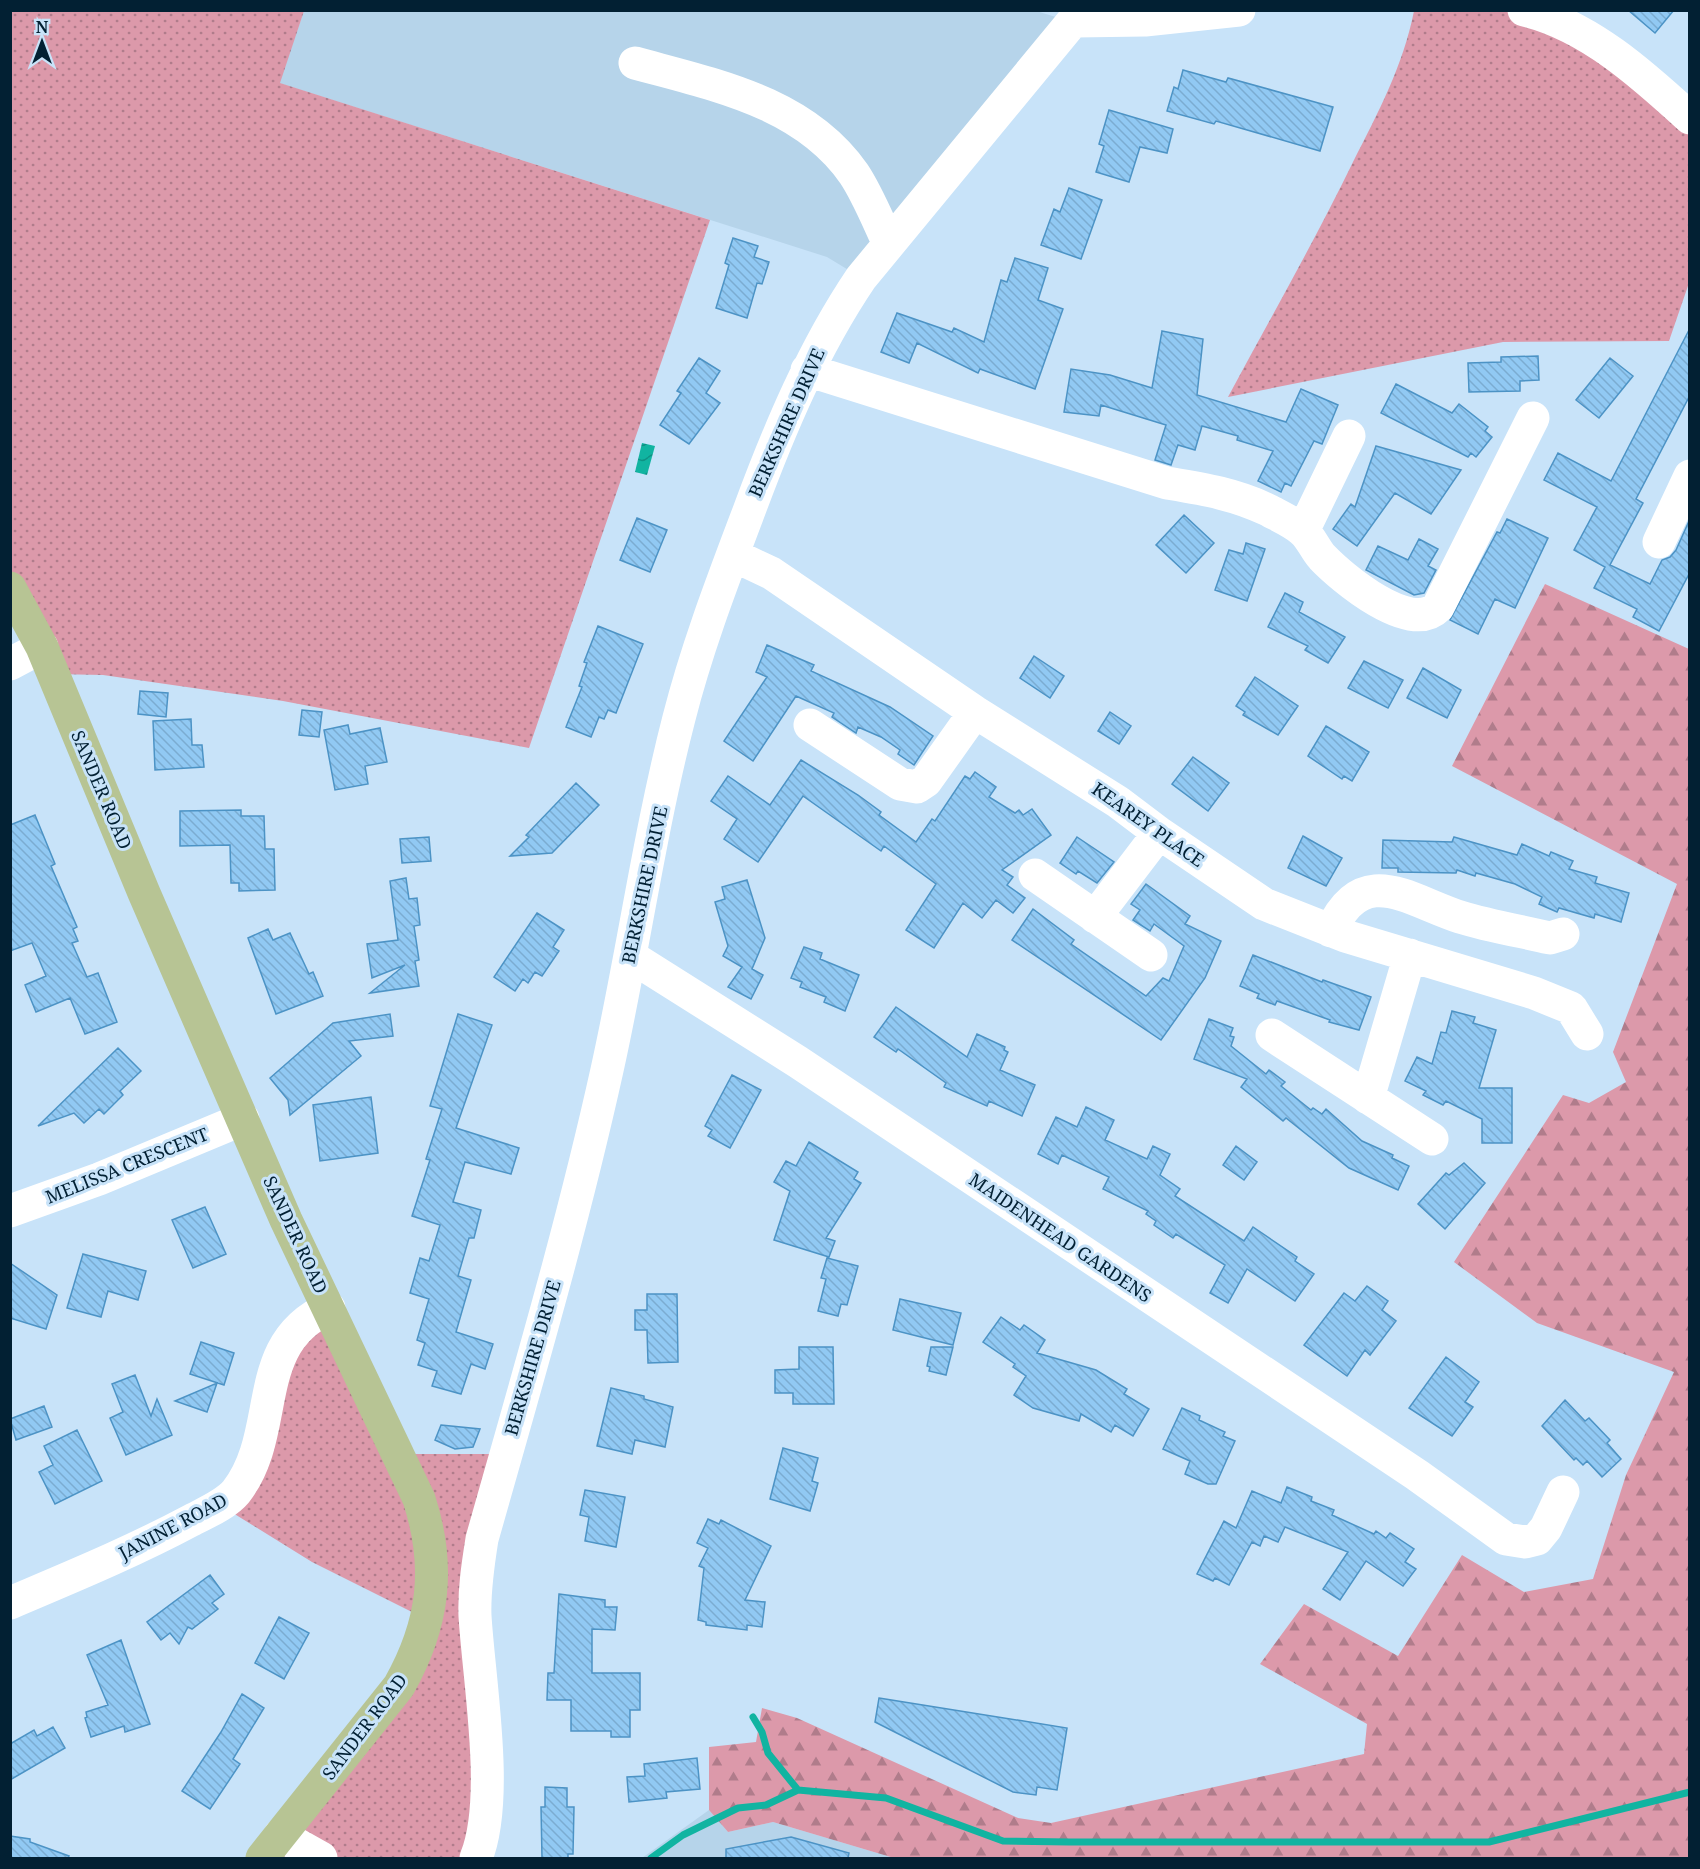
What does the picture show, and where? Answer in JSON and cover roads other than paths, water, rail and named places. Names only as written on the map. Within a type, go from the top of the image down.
[{"type":"main road","name":"SANDER ROAD","points":[[10,588],[42,647],[286,1220],[418,1499],[430,1536],[433,1579],[420,1648],[399,1686],[271,1847]]},
{"type":"street","points":[[1078,16],[1145,20],[1239,10]]},
{"type":"street","points":[[1524,10],[1559,23],[1588,38],[1622,61],[1689,118]]},
{"type":"street","name":"BERKSHIRE DRIVE","points":[[476,1858],[488,1784],[475,1613],[477,1571],[482,1539],[558,1270],[607,1070],[678,722],[711,609],[767,461],[807,370],[846,300],[889,244],[1078,16]]},
{"type":"street","points":[[635,63],[732,90],[791,116],[821,136],[854,175],[889,244]]},
{"type":"street","points":[[807,370],[1167,483],[1227,493],[1267,510],[1303,531],[1320,554],[1353,585],[1395,609],[1421,615],[1432,613],[1438,607],[1533,418]]},
{"type":"street","points":[[1303,531],[1349,436]]},
{"type":"street","points":[[1659,542],[1689,476]]},
{"type":"street","name":"KEAREY PLACE","points":[[733,555],[771,573],[975,712],[1118,801],[1159,833],[1263,904],[1331,931],[1534,993],[1571,1008],[1587,1034]]},
{"type":"street","points":[[10,664],[42,647]]},
{"type":"street","points":[[810,725],[900,784],[917,787],[926,781],[975,712]]},
{"type":"street","points":[[1095,917],[1159,833]]},
{"type":"street","points":[[1035,875],[1151,955]]},
{"type":"street","points":[[1331,931],[1347,902],[1371,891],[1382,890],[1395,892],[1463,918],[1550,938],[1563,934]]},
{"type":"street","points":[[1368,1098],[1410,955]]},
{"type":"street","name":"MAIDENHEAD GARDENS","points":[[630,956],[798,1062],[1506,1539],[1525,1542],[1537,1539],[1546,1528],[1563,1492]]},
{"type":"street","points":[[1272,1035],[1432,1140]]},
{"type":"street","name":"MELISSA CRESCENT","points":[[10,1211],[99,1179],[243,1119]]},
{"type":"street","name":"JANINE ROAD","points":[[10,1603],[139,1548],[219,1505],[234,1493],[248,1474],[256,1453],[282,1348],[299,1326],[329,1308]]},
{"type":"street","points":[[271,1847],[321,1858]]},
{"type":"water","points":[[642,443],[655,446],[647,475],[635,472]]},
{"type":"waterway","points":[[753,1717],[762,1732],[768,1753],[798,1790],[886,1798],[1003,1841],[1489,1842],[1690,1792]]},
{"type":"waterway","points":[[651,1858],[683,1835],[738,1808],[766,1805],[798,1790]]}]
